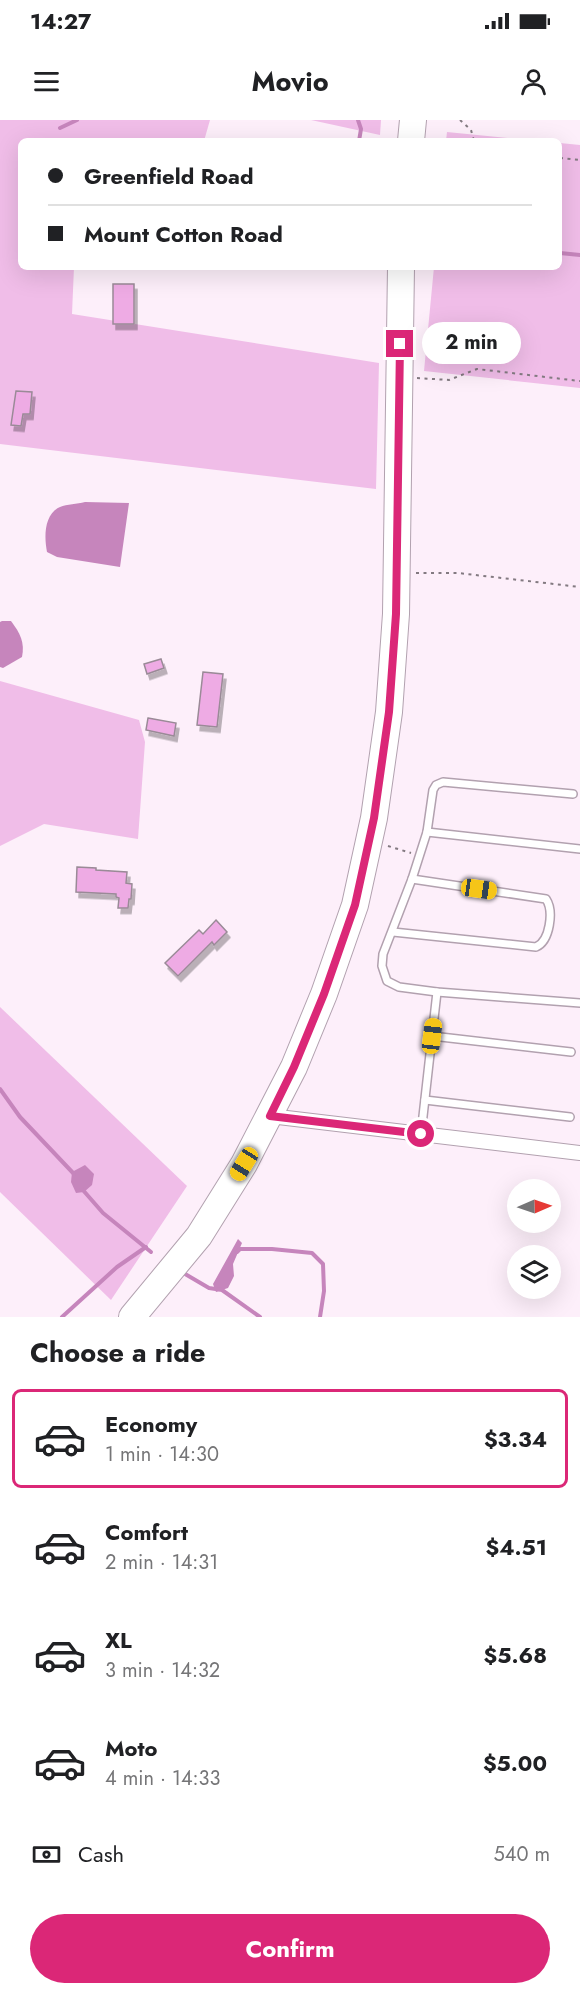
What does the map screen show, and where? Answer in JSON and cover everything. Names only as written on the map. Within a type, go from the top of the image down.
[{"type":"highway","points":[[411,138],[413,120]]},
{"type":"highway","points":[[132,1317],[199,1236],[244,1164],[270,1116],[294,1067],[324,994],[355,905],[369,842],[389,712],[396,614],[401,270]]},
{"type":"street","points":[[270,1116],[580,1153]]},
{"type":"lane","points":[[573,794],[443,782],[436,785],[433,790],[427,832],[393,932],[383,954],[382,966],[387,981],[399,987],[580,1003]]},
{"type":"lane","points":[[427,832],[580,849]]},
{"type":"lane","points":[[393,932],[536,947],[547,939],[551,906],[546,899],[412,879]]},
{"type":"lane","points":[[421,1134],[437,992]]},
{"type":"lane","points":[[432,1036],[571,1052]]},
{"type":"lane","points":[[425,1100],[570,1117]]},
{"type":"path","points":[[460,120],[471,130],[473,138]]},
{"type":"path","points":[[562,158],[580,160]]},
{"type":"path","points":[[399,377],[449,380],[477,369],[580,381]]},
{"type":"path","points":[[396,573],[458,573],[580,587]]},
{"type":"path","points":[[369,842],[419,856]]},
{"type":"shaded area","points":[[0,120],[210,120],[205,138],[18,138],[18,270],[74,270],[72,314],[379,363],[376,489],[0,444]]},
{"type":"shaded area","points":[[311,120],[381,120],[380,135]]},
{"type":"shaded area","points":[[447,132],[508,138],[446,138]]},
{"type":"shaded area","points":[[562,143],[580,145],[580,388],[424,371],[434,270],[562,270]]},
{"type":"shaded area","points":[[85,502],[129,503],[120,567],[57,557],[47,552],[46,526],[51,515],[60,507]]},
{"type":"shaded area","points":[[11,621],[19,634],[23,647],[22,657],[3,668],[0,667],[0,622]]},
{"type":"shaded area","points":[[0,681],[139,720],[145,742],[138,839],[44,824],[0,846]]},
{"type":"shaded area","points":[[0,1007],[187,1186],[111,1300],[0,1192]]},
{"type":"shaded area","points":[[85,1165],[94,1174],[92,1185],[84,1192],[76,1193],[71,1182],[72,1172]]},
{"type":"shaded area","points":[[238,1239],[242,1243],[233,1264],[234,1276],[228,1288],[216,1292],[213,1284]]},
{"type":"building","points":[[113,284],[134,284],[134,324],[113,324]]},
{"type":"building","points":[[16,391],[32,392],[30,414],[23,414],[21,426],[11,425]]},
{"type":"building","points":[[161,659],[164,668],[147,674],[144,664]]},
{"type":"building","points":[[203,672],[223,674],[217,727],[197,725]]},
{"type":"building","points":[[148,718],[176,723],[174,736],[146,730]]},
{"type":"building","points":[[77,867],[127,872],[126,883],[132,884],[128,908],[118,908],[119,898],[116,894],[76,892]]},
{"type":"building","points":[[216,920],[227,932],[214,945],[212,942],[178,976],[165,963],[199,930],[203,934]]},
{"type":"waterway","points":[[60,128],[77,120]]},
{"type":"waterway","points":[[358,120],[361,129],[360,138]]},
{"type":"waterway","points":[[562,253],[580,255]]},
{"type":"waterway","points":[[0,1089],[20,1117],[74,1174]]},
{"type":"waterway","points":[[82,1189],[103,1213],[151,1252]]},
{"type":"waterway","points":[[62,1317],[117,1267],[146,1247]]},
{"type":"waterway","points":[[237,1252],[240,1249],[272,1249],[312,1253],[323,1264],[324,1291],[320,1317]]},
{"type":"waterway","points":[[180,1271],[209,1288],[222,1290],[260,1317]]},
{"type":"route","points":[[400,344],[396,614],[389,712],[374,818],[355,905],[324,994],[294,1067],[270,1116],[421,1134]]}]
